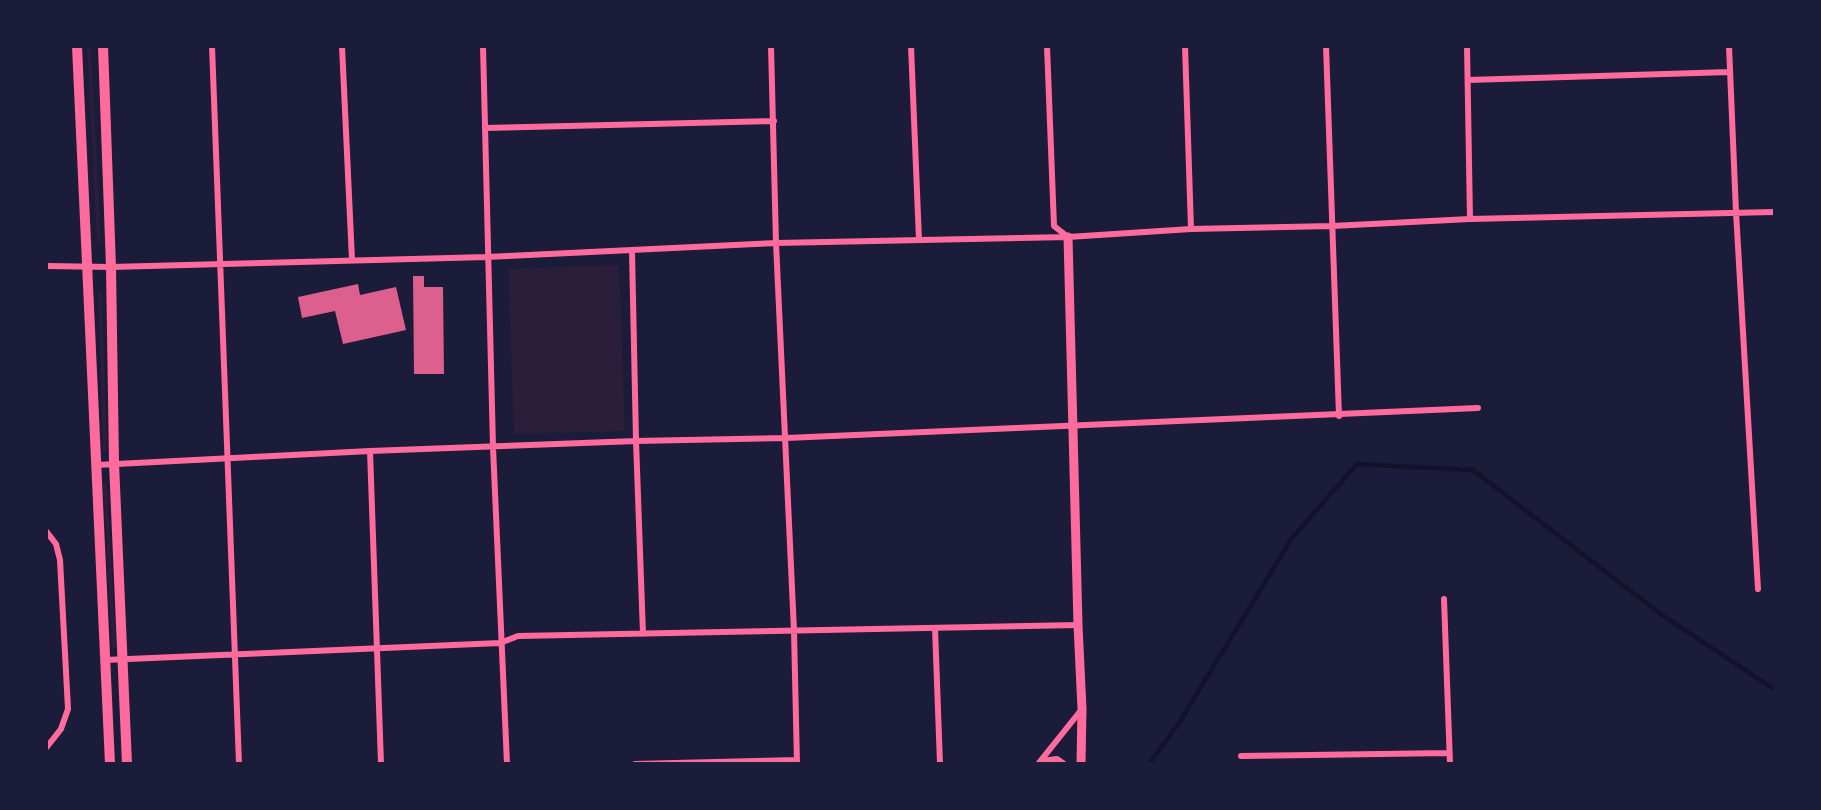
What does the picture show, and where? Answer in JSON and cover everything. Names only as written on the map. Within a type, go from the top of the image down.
[{"type":"main road","points":[[77,46],[110,764]]},
{"type":"main road","points":[[102,46],[111,267],[114,463],[127,764]]},
{"type":"street","points":[[212,46],[239,764]]},
{"type":"street","points":[[342,46],[352,260]]},
{"type":"street","points":[[483,46],[493,447],[507,764]]},
{"type":"street","points":[[635,764],[796,762],[794,631],[776,243],[771,46]]},
{"type":"street","points":[[911,46],[919,240]]},
{"type":"street","points":[[1047,46],[1054,226],[1068,237]]},
{"type":"street","points":[[1185,46],[1191,229]]},
{"type":"street","points":[[1326,46],[1339,416]]},
{"type":"street","points":[[1467,46],[1470,219]]},
{"type":"street","points":[[1729,46],[1736,212],[1758,589]]},
{"type":"street","points":[[1468,80],[1730,72]]},
{"type":"street","points":[[485,128],[774,121]]},
{"type":"street","points":[[46,266],[111,267],[487,257],[776,243],[1068,237],[1191,229],[1332,226],[1470,219],[1774,212]]},
{"type":"street","points":[[1068,237],[1082,709],[1081,764]]},
{"type":"street","points":[[633,251],[636,441],[643,634]]},
{"type":"street","points":[[97,465],[370,451],[786,438],[1072,424],[1339,416],[1478,408]]},
{"type":"street","points":[[370,451],[381,764]]},
{"type":"street","points":[[46,531],[56,544],[60,560],[68,709],[61,729],[46,748]]},
{"type":"street","points":[[1444,599],[1450,764]]},
{"type":"street","points":[[105,660],[500,643],[518,636],[1078,625]]},
{"type":"street","points":[[934,628],[940,764]]},
{"type":"street","points":[[1040,762],[1082,709]]},
{"type":"street","points":[[1241,756],[1449,753]]},
{"type":"street","points":[[1040,762],[1057,759],[1064,764]]},
{"type":"shaded area","points":[[87,47],[91,47],[101,242],[97,243]]},
{"type":"shaded area","points":[[619,265],[625,431],[514,434],[508,269]]},
{"type":"shaded area","points":[[98,292],[102,292],[107,451],[103,452]]},
{"type":"shaded area","points":[[103,482],[107,482],[116,648],[112,649]]},
{"type":"building","points":[[413,276],[424,276],[424,287],[443,287],[444,374],[414,374]]},
{"type":"building","points":[[358,284],[360,295],[396,287],[406,330],[343,344],[335,311],[302,318],[298,297]]},
{"type":"waterway","points":[[1149,764],[1179,723],[1292,538],[1357,464],[1473,470],[1662,615],[1774,689]]}]
